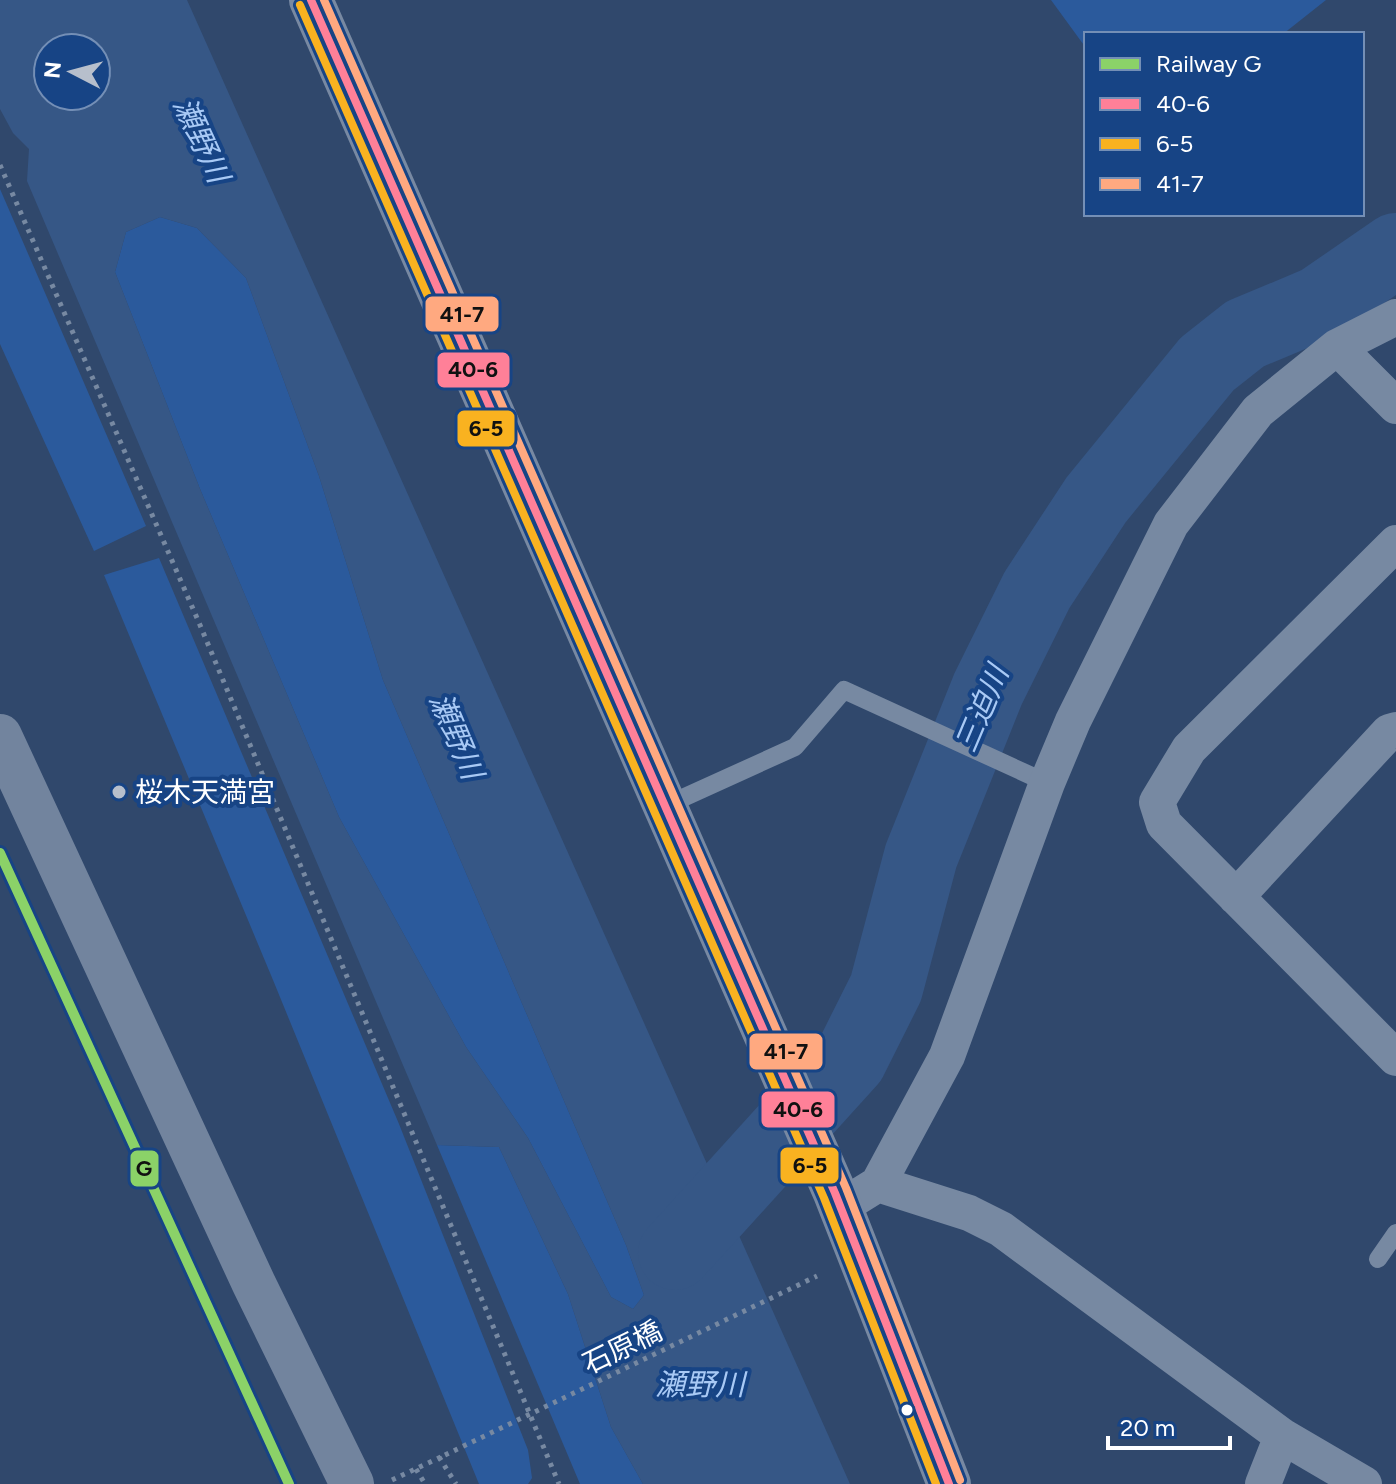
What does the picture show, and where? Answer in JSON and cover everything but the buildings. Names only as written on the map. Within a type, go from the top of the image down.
[{"type":"highway","points":[[311,0],[838,1200],[949,1484]]},
{"type":"street","points":[[878,1184],[947,1056],[1035,777],[1073,721],[1171,524],[1258,411],[1337,347],[1396,317]]},
{"type":"street","points":[[1337,347],[1396,406]]},
{"type":"street","points":[[1392,1045],[1164,824],[1157,802],[1189,749],[1396,543]]},
{"type":"street","points":[[1236,897],[1389,732],[1396,730]]},
{"type":"street","points":[[0,736],[254,1284],[352,1484]]},
{"type":"street","points":[[838,1200],[878,1184],[969,1213],[1001,1229],[1282,1436],[1364,1484]]},
{"type":"street","points":[[1263,1484],[1282,1436]]},
{"type":"lane","points":[[665,806],[795,747],[844,690],[1035,777]]},
{"type":"lane","points":[[1378,1259],[1396,1233]]},
{"type":"path","points":[[0,165],[200,625],[559,1484]]},
{"type":"path","name":"石原橋","points":[[384,1484],[817,1276]]},
{"type":"path","points":[[442,1456],[456,1484]]},
{"type":"path","points":[[416,1469],[425,1484]]},
{"type":"shaded area","points":[[1051,0],[1326,0],[1286,32],[1084,32],[1084,45]]},
{"type":"shaded area","points":[[0,189],[146,526],[94,551],[0,344]]},
{"type":"shaded area","points":[[160,217],[197,228],[246,278],[319,476],[383,680],[626,1245],[644,1295],[633,1309],[611,1297],[528,1138],[466,1047],[339,817],[200,489],[115,272],[126,232]]},
{"type":"shaded area","points":[[159,558],[399,1124],[528,1450],[532,1478],[528,1484],[479,1484],[104,575]]},
{"type":"shaded area","points":[[437,1145],[499,1147],[568,1294],[611,1427],[643,1484],[580,1484]]},
{"type":"water","name":"瀬野川","points":[[0,0],[187,0],[850,1484],[643,1484],[611,1427],[568,1294],[499,1147],[437,1145],[27,181],[29,149],[13,133],[0,109]],"holes":[[[160,217],[197,228],[246,278],[319,476],[383,680],[626,1245],[644,1295],[633,1309],[611,1297],[528,1138],[466,1047],[339,817],[200,489],[115,272],[126,232]]]},
{"type":"waterway","name":"三迫川","points":[[675,1253],[850,1060],[886,988],[921,856],[988,689],[1037,590],[1096,500],[1207,364],[1245,334],[1319,303],[1396,250]]},
{"type":"rail line","name":"G","points":[[0,853],[289,1484]]},
{"type":"transit line","name":"40-6","points":[[311,0],[835,1193],[949,1484]]},
{"type":"transit line","name":"41-7","points":[[324,0],[846,1188],[960,1480]]},
{"type":"transit line","name":"6-5","points":[[300,5],[824,1198],[936,1484]]},
{"type":"place","name":"桜木天満宮","points":[[119,792]]}]
